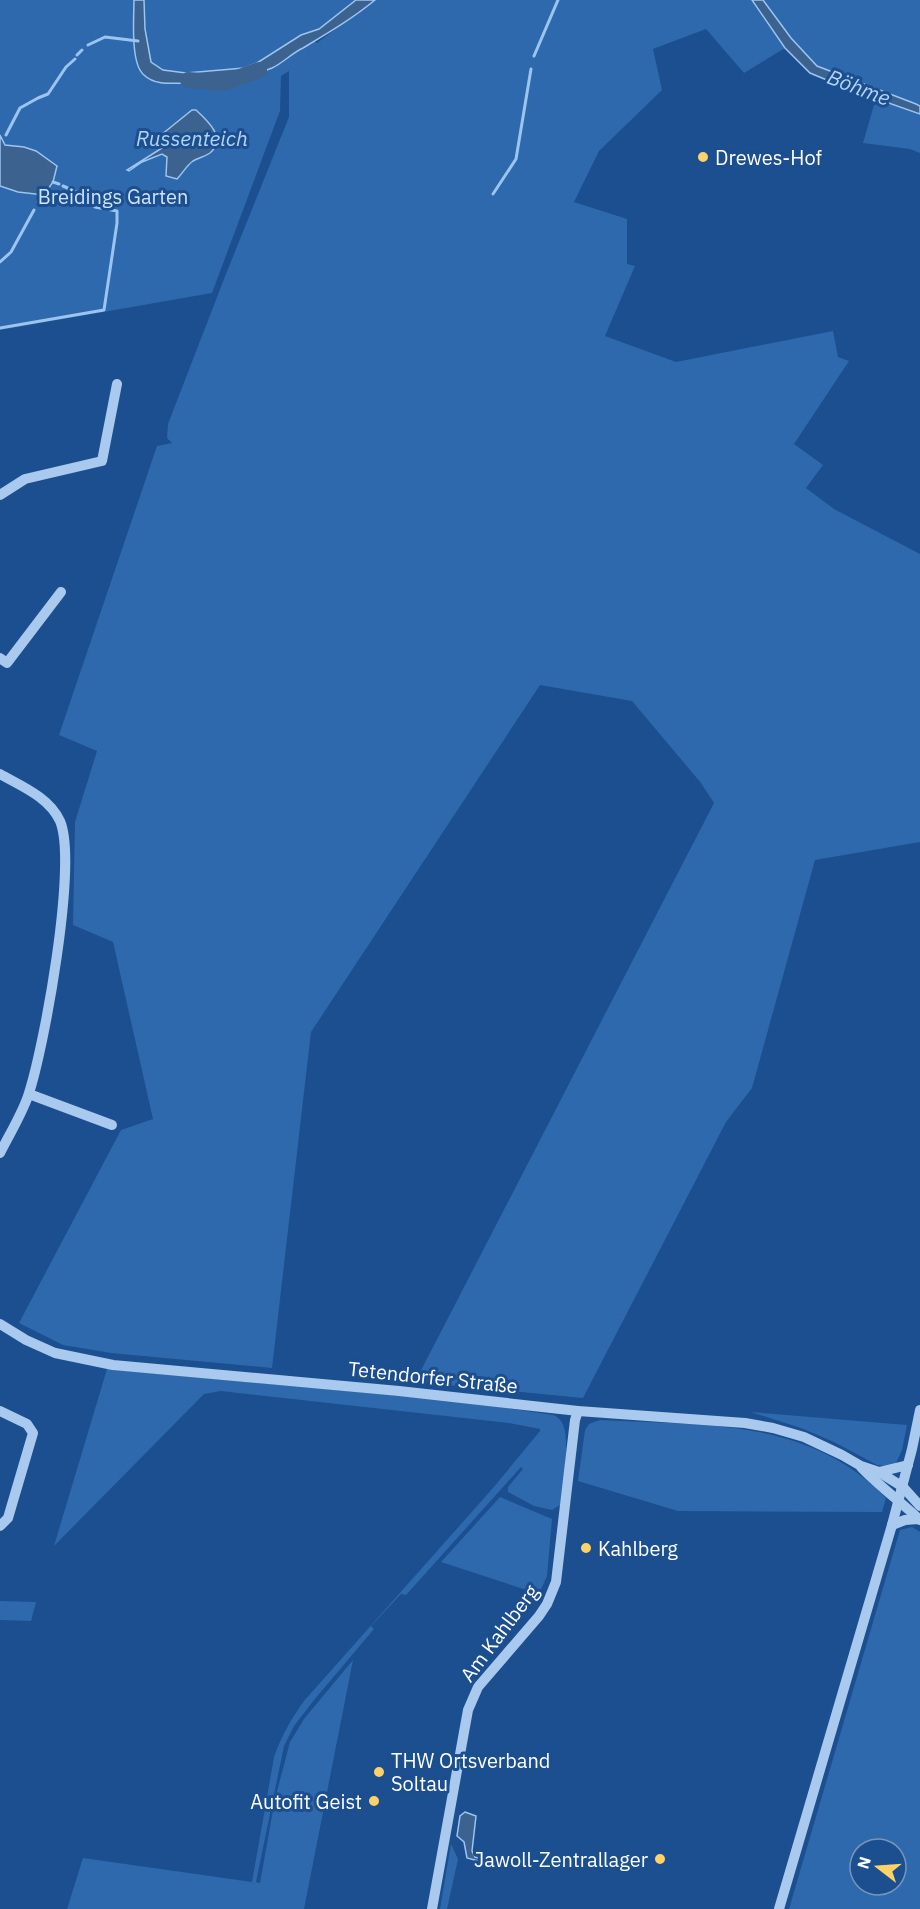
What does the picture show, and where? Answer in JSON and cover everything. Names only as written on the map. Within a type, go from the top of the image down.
[{"type":"street","points":[[0,495],[25,479],[102,461],[117,384]]},
{"type":"street","points":[[0,658],[7,663],[61,592]]},
{"type":"street","points":[[0,774],[36,795],[54,811],[62,828],[65,850],[64,900],[48,1004],[29,1094],[0,1153]]},
{"type":"street","points":[[29,1094],[112,1125]]},
{"type":"street","name":"Tetendorfer Straße","points":[[0,1324],[41,1347],[90,1361],[578,1411],[744,1423],[773,1428],[804,1437],[861,1466],[879,1472],[903,1487],[920,1506]]},
{"type":"street","points":[[779,1909],[903,1487],[920,1410]]},
{"type":"street","points":[[0,1411],[27,1424],[32,1428],[33,1433],[8,1518],[0,1526]]},
{"type":"street","name":"Am Kahlberg","points":[[432,1909],[468,1710],[478,1687],[539,1616],[556,1582],[575,1420],[578,1411]]},
{"type":"street","points":[[879,1472],[908,1465]]},
{"type":"street","name":"Tetendorfer Straße","points":[[861,1466],[920,1520]]},
{"type":"street","points":[[892,1525],[920,1520]]},
{"type":"green space","name":"Breidings Garten","points":[[0,0],[356,0],[319,29],[304,34],[317,43],[375,0],[752,0],[785,48],[744,73],[706,29],[653,49],[662,90],[599,151],[574,202],[627,219],[627,264],[635,266],[605,336],[676,362],[833,331],[838,357],[849,361],[794,444],[823,465],[806,488],[834,509],[920,554],[920,842],[815,860],[752,1088],[726,1122],[583,1398],[415,1382],[714,803],[701,783],[632,701],[540,685],[311,1032],[272,1368],[111,1353],[63,1345],[19,1323],[121,1130],[153,1119],[113,942],[73,925],[75,822],[97,751],[59,735],[157,446],[172,443],[167,438],[168,424],[289,117],[289,71],[281,76],[280,111],[212,293],[0,330]]},
{"type":"green space","points":[[763,0],[920,0],[920,106],[817,66],[791,38]]},
{"type":"green space","points":[[876,98],[920,114],[920,153],[910,149],[863,143]]},
{"type":"green space","points":[[107,1369],[466,1402],[553,1415],[563,1425],[566,1452],[562,1504],[552,1510],[534,1506],[508,1492],[508,1487],[523,1469],[521,1467],[406,1595],[401,1594],[371,1626],[374,1629],[294,1726],[284,1746],[256,1882],[260,1883],[275,1799],[290,1742],[304,1719],[353,1660],[304,1909],[67,1909],[83,1858],[252,1882],[274,1757],[295,1715],[304,1701],[493,1488],[540,1429],[509,1423],[221,1391],[204,1394],[54,1546]]},
{"type":"green space","points":[[751,1412],[907,1425],[902,1450],[896,1463],[887,1466],[877,1465],[834,1442],[801,1428]]},
{"type":"green space","points":[[600,1420],[715,1426],[788,1439],[823,1452],[856,1472],[886,1498],[882,1512],[678,1511],[578,1481],[585,1430],[589,1424]]},
{"type":"green space","points":[[500,1497],[552,1519],[547,1576],[539,1594],[441,1562]]},
{"type":"green space","points":[[912,1527],[920,1532],[920,1909],[789,1909],[900,1530]]},
{"type":"green space","points":[[0,1601],[36,1602],[31,1621],[0,1620]]},
{"type":"green space","points":[[451,1844],[458,1859],[447,1909],[440,1909]]},
{"type":"water","points":[[134,0],[144,0],[145,29],[151,62],[163,70],[186,73],[244,68],[257,63],[301,35],[319,29],[356,0],[375,0],[340,26],[272,68],[230,79],[198,83],[171,83],[148,79],[140,69],[134,40]]},
{"type":"water","points":[[752,0],[763,0],[791,38],[817,66],[916,104],[920,106],[920,114],[810,73],[785,48]]},
{"type":"water","name":"Russenteich","points":[[192,110],[196,110],[206,119],[214,130],[217,142],[210,153],[191,163],[177,179],[166,176],[167,157],[162,154],[127,170],[162,148],[161,135]]},
{"type":"water","points":[[0,135],[5,145],[36,151],[57,166],[53,182],[44,195],[18,192],[0,186]]},
{"type":"water","points":[[465,1812],[476,1816],[472,1851],[475,1857],[487,1860],[486,1863],[467,1858],[464,1842],[457,1836],[460,1816]]},
{"type":"waterway","points":[[534,56],[558,0]]},
{"type":"waterway","points":[[88,45],[105,37],[138,41]]},
{"type":"waterway","points":[[77,55],[82,50]]},
{"type":"waterway","points":[[6,135],[20,108],[48,94],[66,67],[75,59]]},
{"type":"waterway","points":[[493,194],[516,159],[531,69]]},
{"type":"waterway","name":"Böhme","points":[[188,80],[224,83],[259,70]]},
{"type":"waterway","points":[[53,182],[59,184]]},
{"type":"waterway","points":[[0,328],[104,310],[117,211],[95,207],[86,196],[63,186]]},
{"type":"waterway","points":[[38,202],[42,195]]},
{"type":"waterway","points":[[0,262],[11,252],[34,210]]},
{"type":"place","name":"Drewes-Hof","points":[[703,157]]},
{"type":"place","name":"Kahlberg","points":[[586,1548]]},
{"type":"place","name":"THW Ortsverband Soltau","points":[[379,1772]]},
{"type":"place","name":"Autofit Geist","points":[[374,1801]]},
{"type":"place","name":"Jawoll-Zentrallager","points":[[660,1859]]}]
